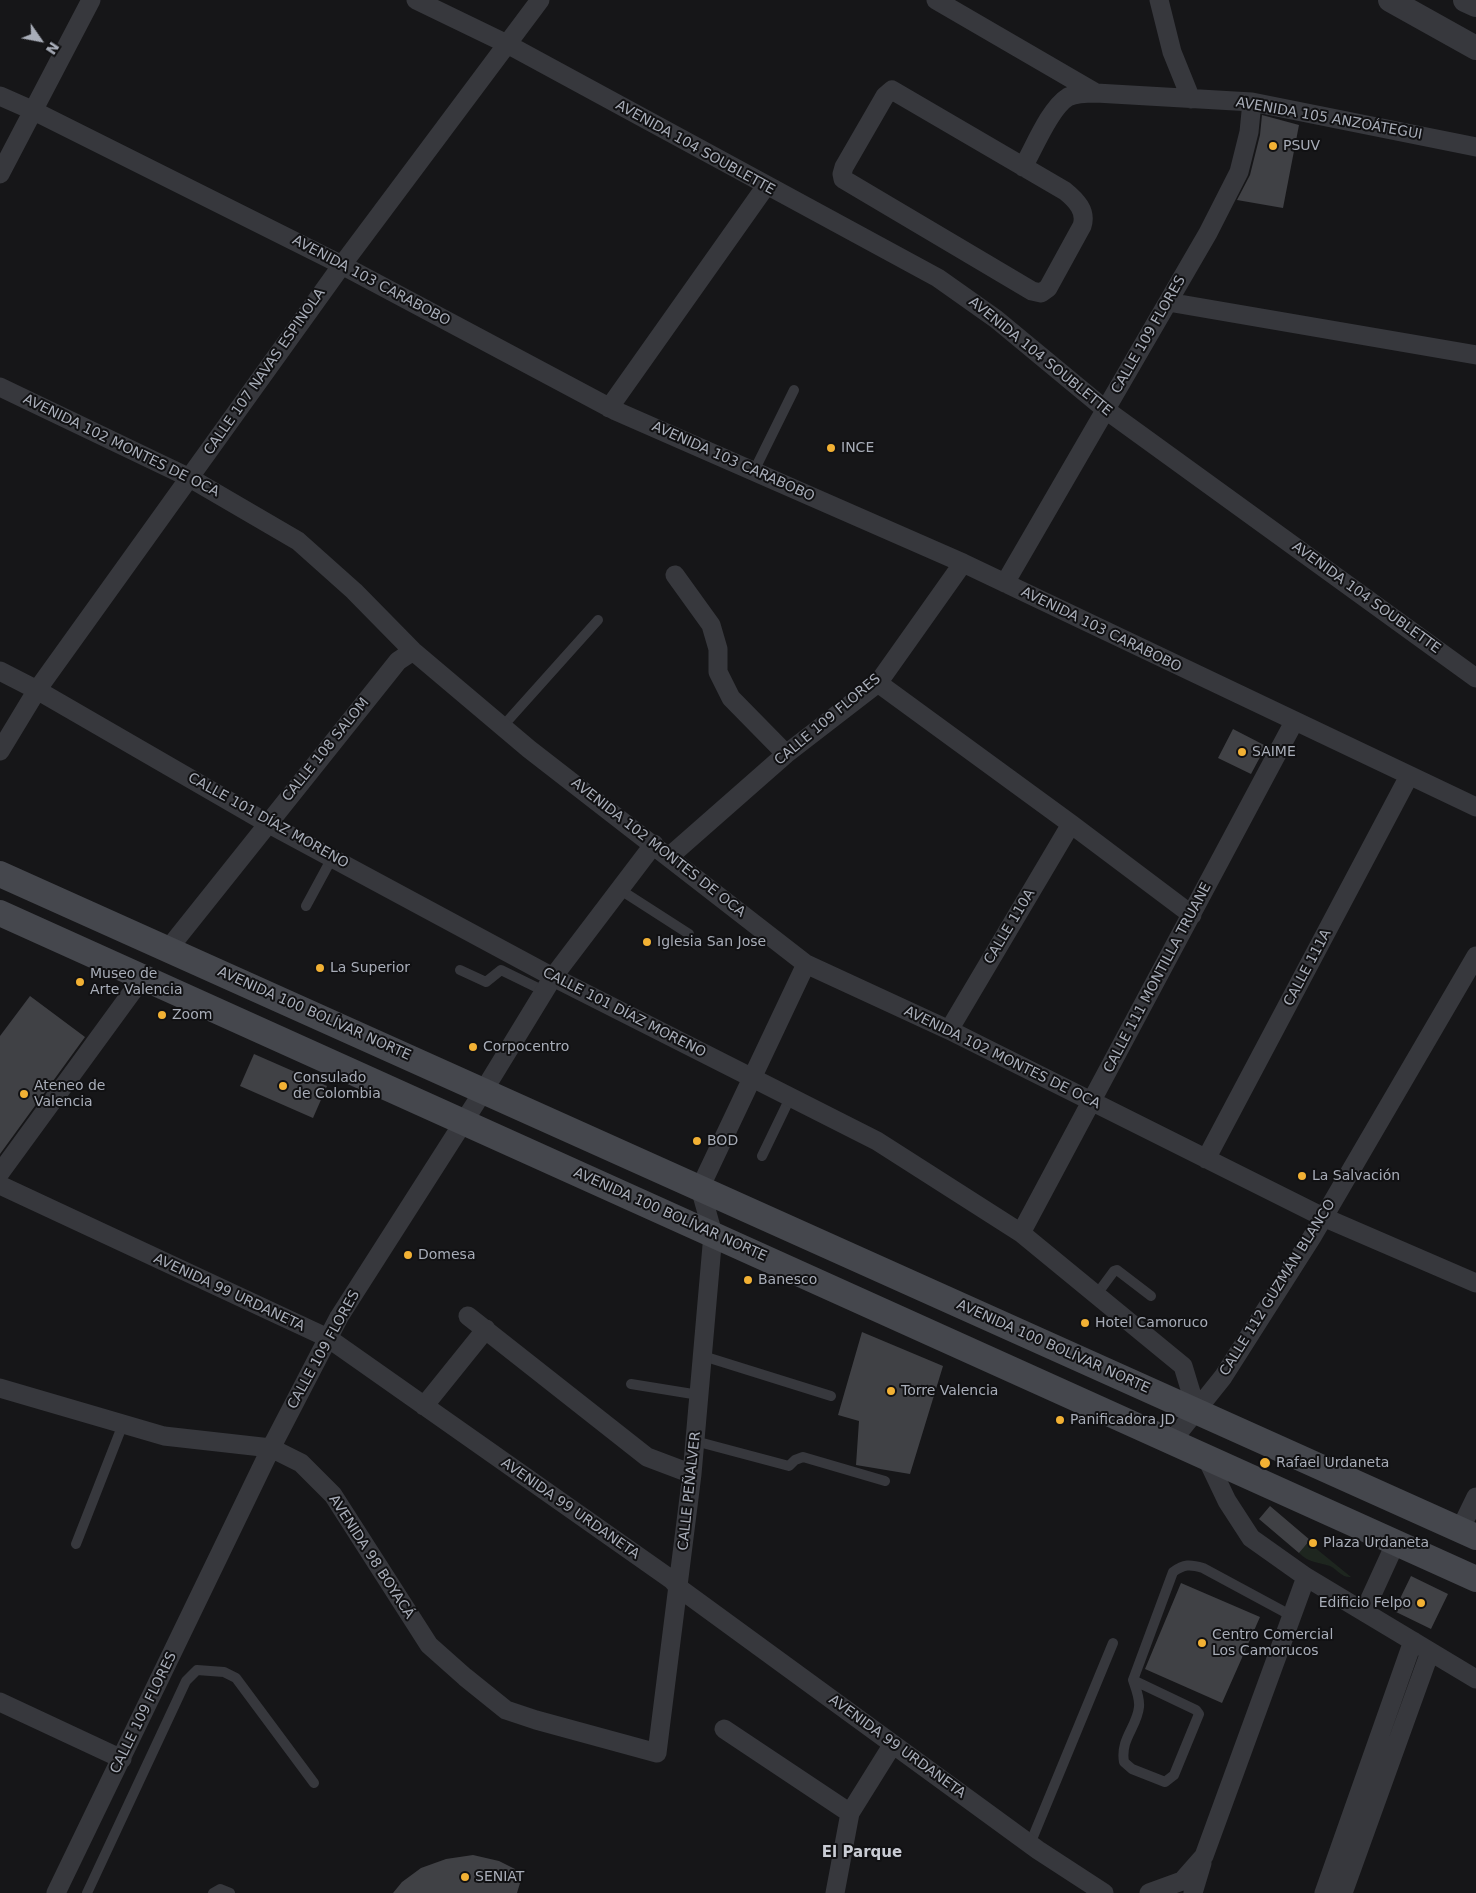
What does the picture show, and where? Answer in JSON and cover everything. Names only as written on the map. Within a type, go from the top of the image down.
[{"type":"main road","name":"AVENIDA 100 BOLÍVAR NORTE","points":[[0,874],[169,948],[1468,1533]]},
{"type":"main road","name":"AVENIDA 100 BOLÍVAR NORTE","points":[[0,913],[1476,1579]]},
{"type":"street","points":[[0,174],[91,0]]},
{"type":"street","name":"AVENIDA 104 SOUBLETTE","points":[[416,0],[506,44],[938,278],[996,319],[1106,410],[1476,678]]},
{"type":"street","name":"CALLE 107 NAVAS ESPINOLA","points":[[0,751],[37,690],[342,265],[540,0]]},
{"type":"street","name":"AVENIDA 105 ANZOÁTEGUI","points":[[936,0],[1096,93],[1252,102],[1476,147]]},
{"type":"street","points":[[1159,0],[1172,52],[1191,99]]},
{"type":"street","points":[[1390,0],[1476,48]]},
{"type":"street","points":[[1465,0],[1476,5]]},
{"type":"street","points":[[1414,4],[1476,32]]},
{"type":"street","points":[[892,90],[1023,167],[1065,191],[1080,208],[1083,216],[1082,226],[1048,288],[1041,293],[1032,291],[843,179],[842,174],[885,96],[892,90]]},
{"type":"street","points":[[1023,167],[1058,106],[1076,94],[1096,93]]},
{"type":"street","name":"AVENIDA 103 CARABOBO","points":[[0,96],[34,111],[342,265],[609,408],[962,563],[1476,807]]},
{"type":"street","name":"CALLE 109 FLORES","points":[[1005,584],[1168,302],[1240,172],[1249,132],[1252,102]]},
{"type":"street","points":[[609,408],[766,186]]},
{"type":"street","points":[[1168,302],[1476,355]]},
{"type":"street","name":"AVENIDA 102 MONTES DE OCA","points":[[0,387],[190,478],[298,541],[354,591],[413,650],[503,726],[806,964],[949,1030],[1323,1217],[1476,1283]]},
{"type":"street","name":"CALLE 109 FLORES","points":[[670,856],[786,754],[878,683],[962,563]]},
{"type":"street","points":[[675,575],[711,625],[718,648],[718,672],[731,698],[786,754]]},
{"type":"street","name":"CALLE 108 SALOM","points":[[169,948],[398,661],[413,650]]},
{"type":"street","name":"CALLE 101 DÍAZ MORENO","points":[[0,671],[37,690],[267,823],[332,858],[549,984],[751,1079],[877,1141],[1021,1233],[1183,1366],[1197,1412]]},
{"type":"street","points":[[878,683],[1192,914]]},
{"type":"street","name":"CALLE 111 MONTILLA TRUANE","points":[[1021,1233],[1294,722]]},
{"type":"street","name":"CALLE 111A","points":[[1206,1159],[1409,776]]},
{"type":"street","name":"CALLE 110A","points":[[949,1030],[1071,824]]},
{"type":"street","name":"CALLE 109 FLORES","points":[[56,1893],[271,1448],[328,1338],[549,984],[654,844]]},
{"type":"street","points":[[713,1234],[700,1188],[806,964]]},
{"type":"street","name":"CALLE 112 GUZMÁN BLANCO","points":[[1171,1442],[1197,1412],[1235,1358],[1323,1217],[1473,967]]},
{"type":"street","points":[[0,1173],[142,977]]},
{"type":"street","name":"AVENIDA 99 URDANETA","points":[[0,1186],[328,1338],[672,1580],[679,1588],[1030,1844],[1104,1893]]},
{"type":"street","name":"CALLE PEÑALVER","points":[[659,1747],[692,1474],[713,1234]]},
{"type":"street","points":[[468,1316],[647,1457],[692,1474]]},
{"type":"street","points":[[424,1406],[486,1329]]},
{"type":"street","name":"AVENIDA 98 BOYACÁ","points":[[0,1388],[164,1436],[271,1448],[301,1463],[333,1495],[429,1645],[506,1710],[655,1753],[659,1747]]},
{"type":"street","points":[[1206,1456],[1227,1501],[1251,1538],[1306,1577],[1476,1679]]},
{"type":"street","points":[[1468,1533],[1476,1497]]},
{"type":"street","points":[[1364,1612],[1396,1542]]},
{"type":"street","points":[[1193,1893],[1204,1856],[1306,1577]]},
{"type":"street","points":[[1324,1893],[1413,1641]]},
{"type":"street","points":[[1343,1893],[1430,1652]]},
{"type":"street","points":[[0,1702],[122,1759]]},
{"type":"street","points":[[724,1729],[850,1814]]},
{"type":"street","points":[[835,1893],[850,1814],[893,1744]]},
{"type":"street","points":[[1149,1893],[1182,1881],[1204,1856]]},
{"type":"lane","points":[[754,471],[794,390]]},
{"type":"lane","points":[[503,726],[598,620]]},
{"type":"lane","points":[[306,906],[332,858]]},
{"type":"lane","points":[[619,889],[689,934]]},
{"type":"lane","points":[[460,970],[486,982],[501,970],[549,984]]},
{"type":"lane","points":[[762,1156],[790,1098]]},
{"type":"lane","points":[[1097,1294],[1114,1270],[1118,1270],[1151,1296]]},
{"type":"lane","points":[[703,1356],[831,1396]]},
{"type":"lane","points":[[631,1384],[699,1395]]},
{"type":"lane","points":[[76,1544],[123,1424]]},
{"type":"lane","points":[[695,1441],[789,1466],[795,1460],[803,1457],[885,1480]]},
{"type":"lane","points":[[1133,1680],[1196,1710],[1199,1714],[1174,1775],[1165,1782],[1132,1769],[1124,1762],[1122,1751],[1139,1707],[1138,1693],[1133,1680],[1173,1572],[1181,1566],[1190,1564],[1203,1568],[1292,1616]]},
{"type":"lane","points":[[1030,1844],[1112,1643]]},
{"type":"lane","points":[[87,1893],[186,1681],[197,1670],[224,1672],[236,1678],[314,1783]]},
{"type":"lane","points":[[213,1893],[220,1889],[230,1893]]},
{"type":"shaded area","points":[[1308,1542],[1351,1577],[1343,1575],[1330,1566],[1310,1560],[1299,1553]]},
{"type":"building","name":"PSUV","points":[[1262,115],[1299,125],[1283,208],[1237,200],[1250,175],[1260,135]]},
{"type":"building","name":"SAIME","points":[[1233,729],[1266,746],[1251,774],[1218,758]]},
{"type":"building","name":"Ateneo de Valencia","points":[[30,996],[85,1037],[0,1154],[0,1036]]},
{"type":"building","name":"Consulado de Colombia","points":[[254,1054],[327,1086],[313,1118],[240,1086]]},
{"type":"building","name":"Torre Valencia","points":[[862,1332],[943,1366],[910,1474],[856,1465],[859,1421],[838,1415]]},
{"type":"building","points":[[1270,1506],[1310,1540],[1299,1553],[1259,1519]]},
{"type":"building","name":"Edificio Felpo","points":[[1411,1576],[1448,1594],[1431,1629],[1394,1611]]},
{"type":"building","name":"Centro Comercial Los Camorucos","points":[[1181,1583],[1260,1617],[1222,1703],[1145,1669]]},
{"type":"building","name":"SENIAT","points":[[473,1855],[499,1861],[523,1873],[517,1893],[393,1893],[402,1882],[421,1868],[446,1859]]},
{"type":"place","name":"PSUV","points":[[1273,146]]},
{"type":"place","name":"INCE","points":[[831,448]]},
{"type":"place","name":"SAIME","points":[[1242,752]]},
{"type":"place","name":"Iglesia San Jose","points":[[647,942]]},
{"type":"place","name":"La Superior","points":[[320,968]]},
{"type":"place","name":"Museo de Arte Valencia","points":[[80,982]]},
{"type":"place","name":"Zoom","points":[[162,1015]]},
{"type":"place","name":"Corpocentro","points":[[473,1047]]},
{"type":"place","name":"Consulado de Colombia","points":[[283,1086]]},
{"type":"place","name":"Ateneo de Valencia","points":[[24,1094]]},
{"type":"place","name":"BOD","points":[[697,1141]]},
{"type":"place","name":"La Salvación","points":[[1302,1176]]},
{"type":"place","name":"Domesa","points":[[408,1255]]},
{"type":"place","name":"Banesco","points":[[748,1280]]},
{"type":"place","name":"Hotel Camoruco","points":[[1085,1323]]},
{"type":"place","name":"Torre Valencia","points":[[891,1391]]},
{"type":"place","name":"Panificadora JD","points":[[1060,1420]]},
{"type":"place","name":"Rafael Urdaneta","points":[[1265,1463]]},
{"type":"place","name":"Plaza Urdaneta","points":[[1313,1543]]},
{"type":"place","name":"Edificio Felpo","points":[[1421,1603]]},
{"type":"place","name":"Centro Comercial Los Camorucos","points":[[1202,1643]]},
{"type":"place","name":"SENIAT","points":[[465,1877]]},
{"type":"district","name":"El Parque","points":[[862,1853]]}]
